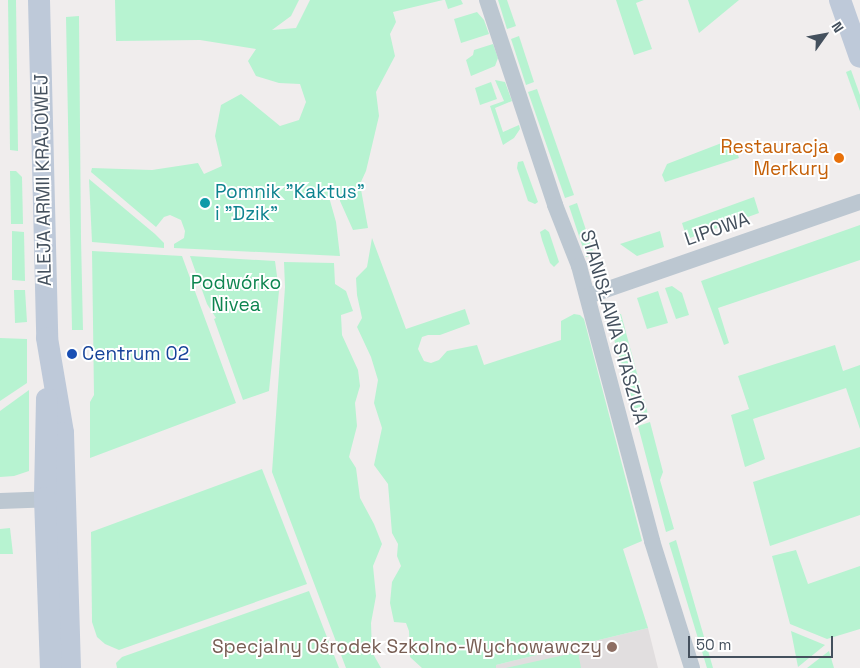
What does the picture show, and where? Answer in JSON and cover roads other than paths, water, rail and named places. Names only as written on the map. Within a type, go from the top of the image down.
[{"type":"street","name":"ALEJA ARMII KRAJOWEJ","points":[[39,0],[55,499],[70,668]]},
{"type":"street","name":"STANISŁAWA STASZICA","points":[[487,0],[588,296],[652,541],[692,668]]},
{"type":"street","points":[[840,0],[860,57]]},
{"type":"street","name":"LIPOWA","points":[[588,296],[860,202]]},
{"type":"street","name":"ALEJA ARMII KRAJOWEJ","points":[[51,668],[55,499]]},
{"type":"street","points":[[0,501],[55,499]]},
{"type":"place","name":"Restauracja Merkury","points":[[839,158]]},
{"type":"place","name":"Pomnik \"Kaktus\" i \"Dzik\"","points":[[205,203]]},
{"type":"place","name":"Centrum 02","points":[[72,354]]},
{"type":"place","name":"Specjalny Ośrodek Szkolno-Wychowawczy","points":[[612,647]]},
{"type":"park label","name":"Podwórko Nivea","points":[[236,294]]}]
